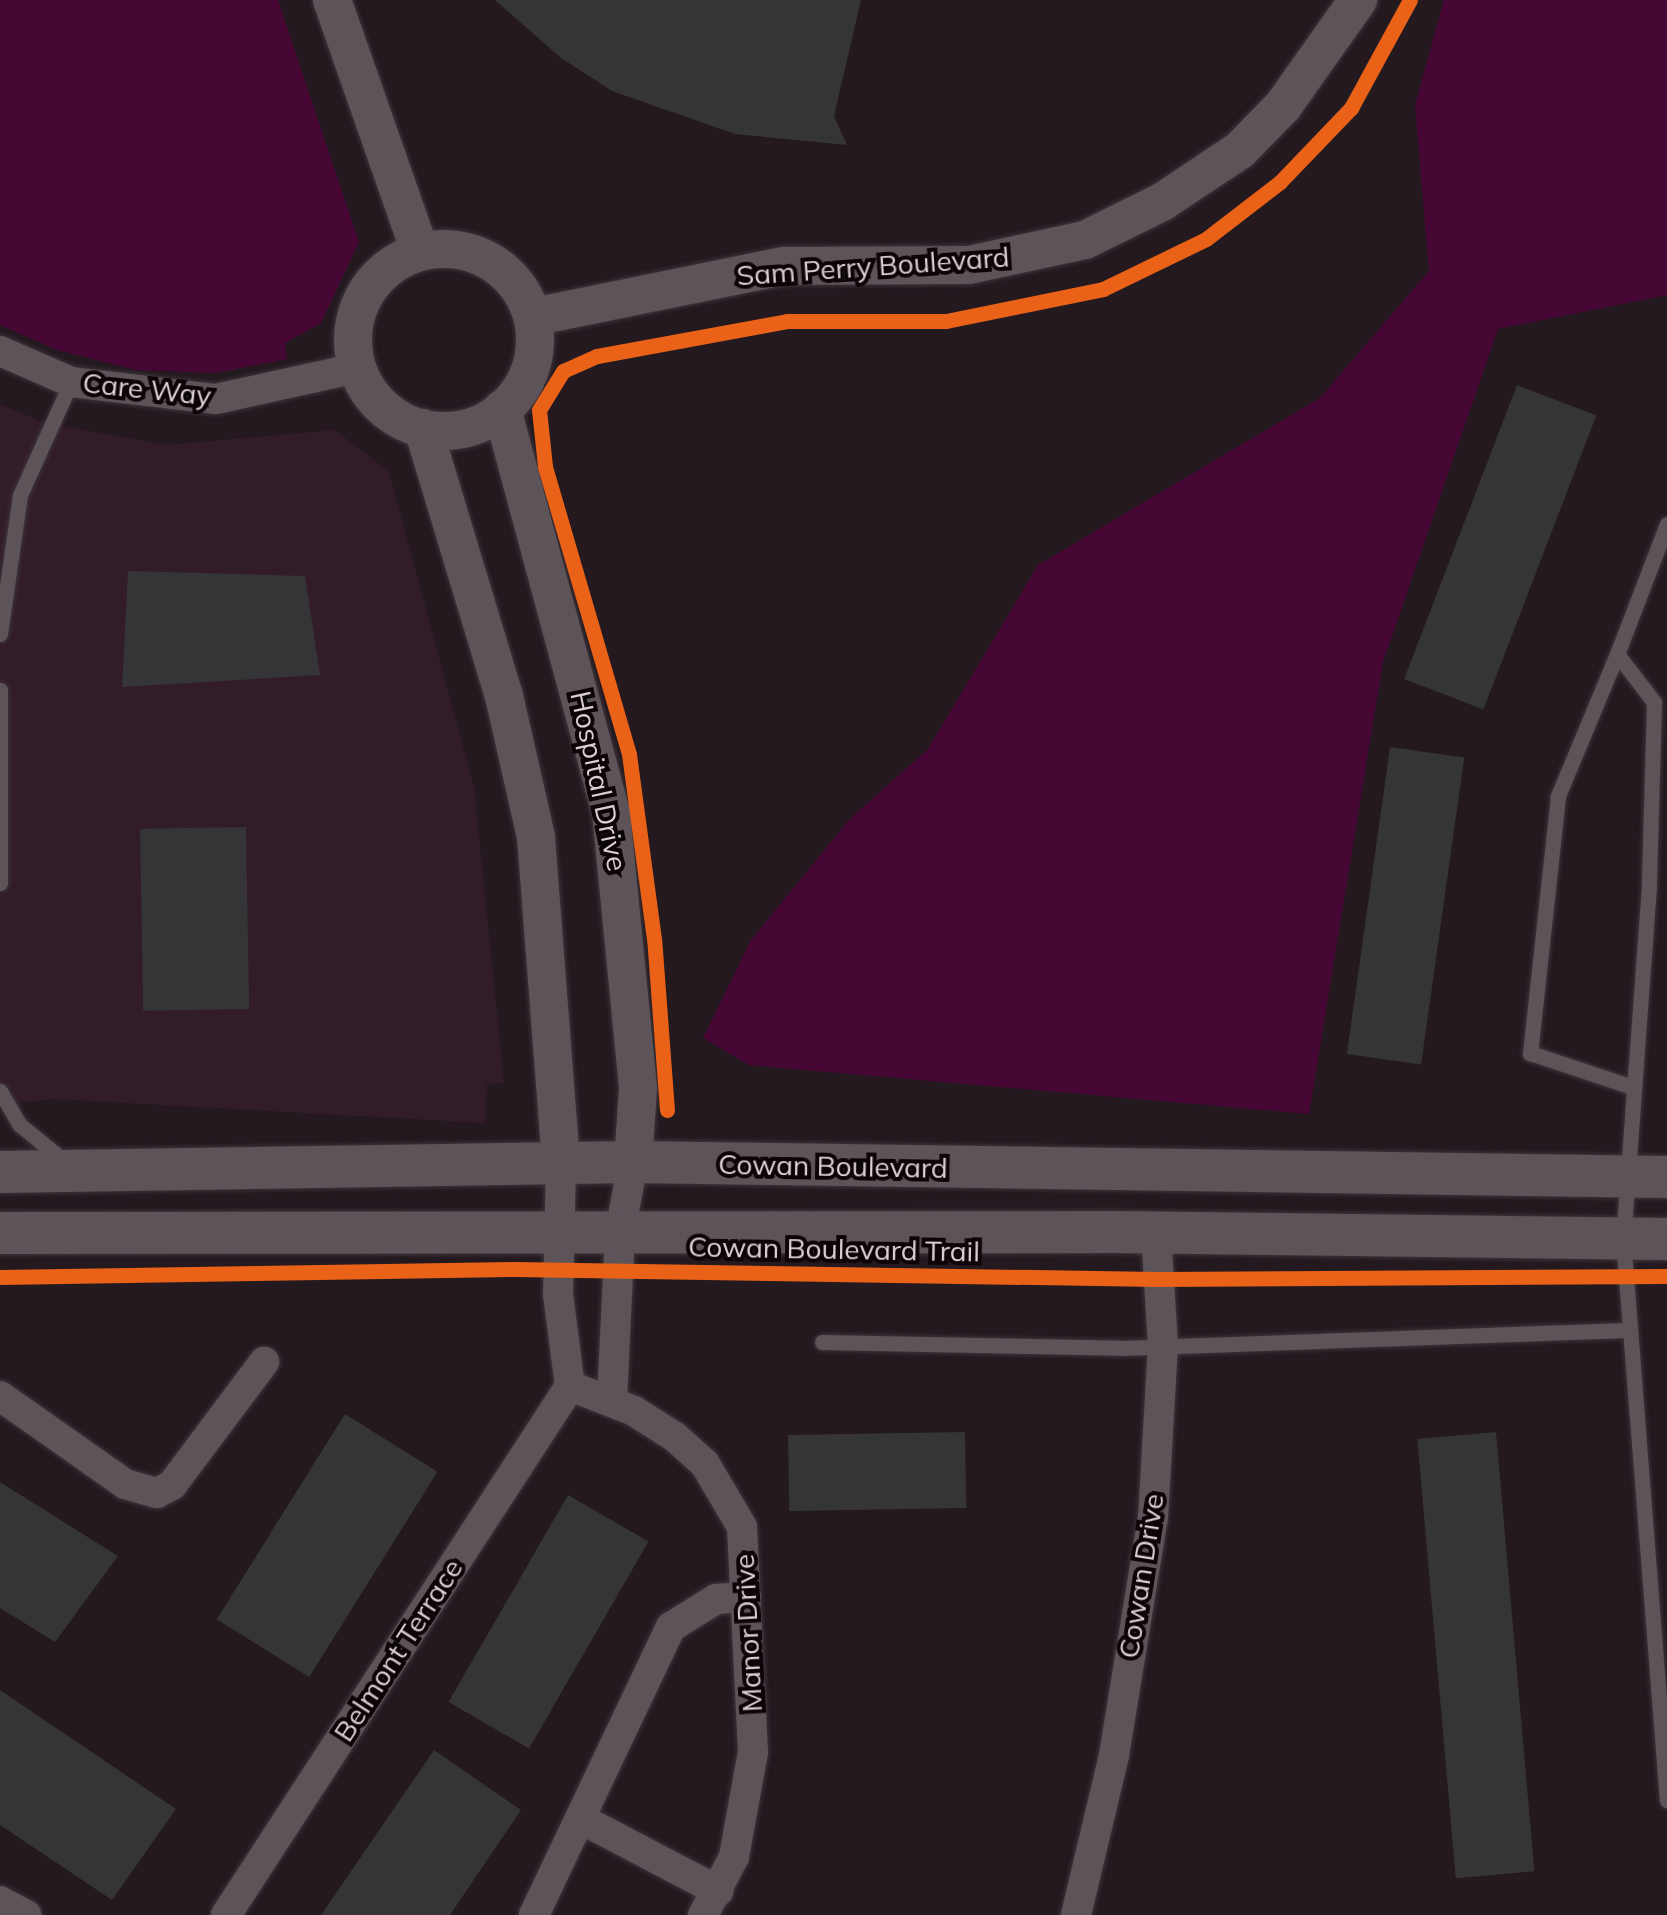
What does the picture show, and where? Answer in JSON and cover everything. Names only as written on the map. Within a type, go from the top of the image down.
[{"type":"main road","name":"Cowan Boulevard","points":[[0,1172],[633,1162],[1647,1177]]},
{"type":"main road","points":[[0,1233],[1156,1233],[1667,1239]]},
{"type":"street","points":[[332,0],[420,251]]},
{"type":"street","name":"Sam Perry Boulevard","points":[[533,317],[784,266],[969,265],[1085,240],[1162,202],[1240,150],[1293,93],[1358,0]]},
{"type":"street","points":[[449,248],[490,262],[521,291],[533,317],[528,374],[502,408],[464,429],[423,428],[387,412],[356,368],[352,338],[372,284],[420,251],[449,248]]},
{"type":"street","name":"Care Way","points":[[0,351],[71,382],[216,399],[356,368]]},
{"type":"street","name":"Hospital Drive","points":[[502,408],[612,812],[638,1090],[633,1162]]},
{"type":"street","points":[[423,428],[504,696],[536,836],[561,1165],[558,1294],[570,1386]]},
{"type":"street","points":[[612,1401],[620,1233],[633,1162]]},
{"type":"street","name":"Cowan Drive","points":[[1076,1915],[1114,1755],[1152,1518],[1163,1346],[1156,1233]]},
{"type":"street","points":[[0,1396],[125,1484],[157,1493],[172,1485],[264,1362]]},
{"type":"street","name":"Manor Drive","points":[[570,1386],[612,1401],[675,1437],[728,1497],[742,1527],[753,1752],[745,1820],[711,1903]]},
{"type":"street","name":"Belmont Terrace","points":[[226,1915],[570,1386]]},
{"type":"street","points":[[534,1915],[583,1820],[671,1627],[716,1599],[746,1596]]},
{"type":"street","points":[[583,1820],[711,1903]]},
{"type":"street","points":[[0,1901],[26,1915]]},
{"type":"lane","points":[[0,634],[20,495],[71,382]]},
{"type":"lane","points":[[1633,1086],[1530,1052],[1558,796],[1667,524]]},
{"type":"lane","points":[[1617,654],[1654,702],[1649,886],[1633,1086],[1647,1177],[1623,1239],[1627,1330],[1667,1800]]},
{"type":"lane","points":[[0,690],[0,883]]},
{"type":"lane","points":[[0,1091],[20,1125],[83,1171]]},
{"type":"lane","points":[[822,1342],[1163,1346],[1627,1330]]},
{"type":"shaded area","points":[[0,0],[278,0],[359,242],[321,323],[285,343],[287,359],[215,373],[136,370],[57,350],[0,325]]},
{"type":"shaded area","points":[[1444,0],[1667,0],[1667,295],[1498,329],[1383,662],[1309,1114],[749,1065],[703,1038],[751,940],[849,820],[928,749],[1038,565],[1320,398],[1429,271],[1415,105]]},
{"type":"shaded area","points":[[0,404],[45,423],[166,445],[335,430],[389,472],[474,787],[504,1083],[487,1084],[485,1123],[54,1099],[0,1105]]},
{"type":"building","points":[[495,0],[861,0],[834,116],[847,145],[735,134],[612,91],[561,58]]},
{"type":"building","points":[[1517,385],[1596,415],[1483,710],[1404,679]]},
{"type":"building","points":[[128,571],[305,576],[320,675],[122,687]]},
{"type":"building","points":[[1390,747],[1464,757],[1421,1064],[1347,1054]]},
{"type":"building","points":[[246,827],[249,1009],[143,1011],[140,829]]},
{"type":"building","points":[[345,1414],[437,1472],[309,1677],[217,1619]]},
{"type":"building","points":[[965,1432],[966,1508],[789,1511],[788,1435]]},
{"type":"building","points":[[1496,1432],[1534,1871],[1456,1878],[1417,1439]]},
{"type":"building","points":[[0,1482],[118,1556],[55,1642],[0,1608]]},
{"type":"building","points":[[568,1495],[649,1542],[529,1748],[448,1702]]},
{"type":"building","points":[[0,1690],[176,1809],[112,1900],[0,1825]]},
{"type":"building","points":[[434,1750],[521,1810],[450,1915],[321,1915]]},
{"type":"cycle path","points":[[667,1110],[654,939],[629,754],[545,466],[539,410],[563,371],[597,356],[787,321],[946,321],[1103,289],[1206,239],[1280,182],[1351,108],[1410,0]]},
{"type":"cycle path","name":"Cowan Boulevard Trail","points":[[0,1277],[514,1269],[1158,1279],[1667,1276]]}]
